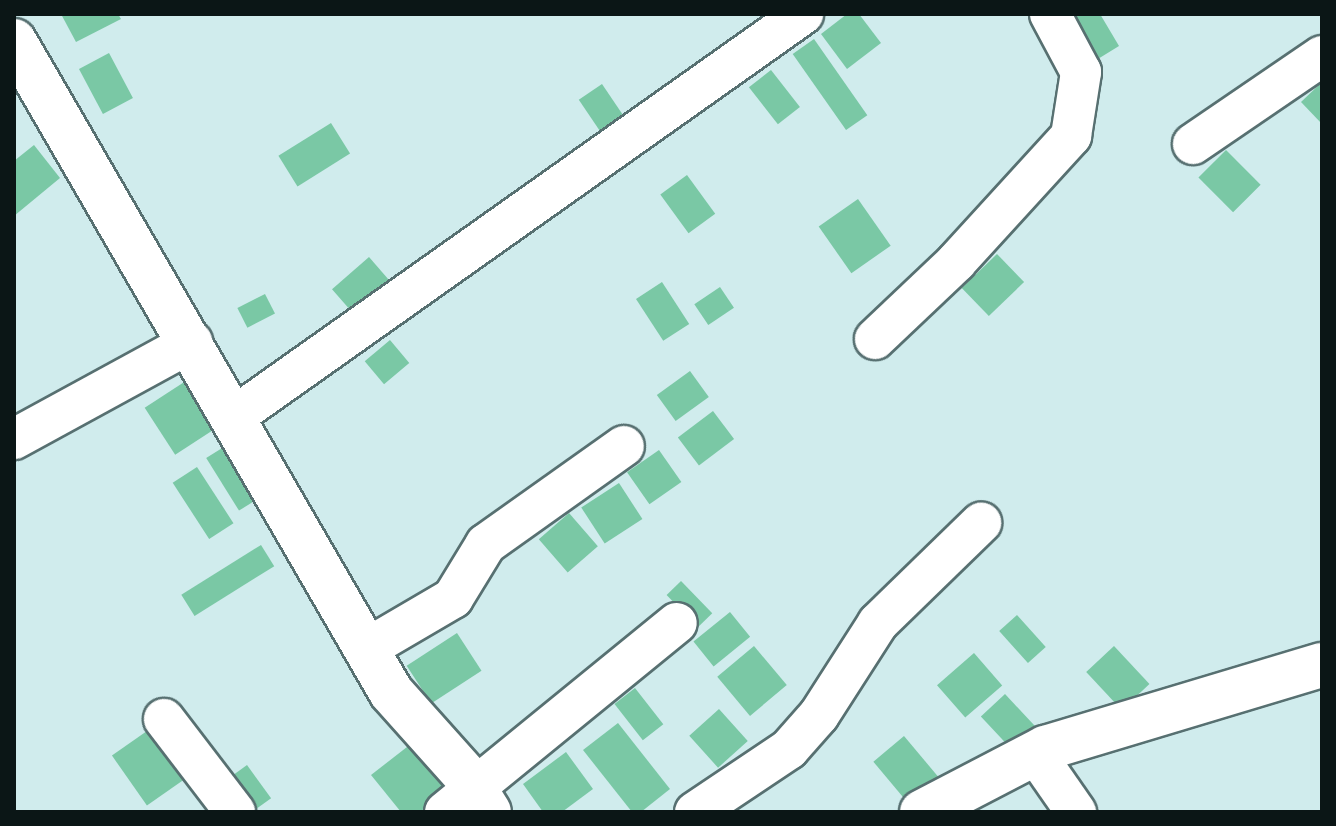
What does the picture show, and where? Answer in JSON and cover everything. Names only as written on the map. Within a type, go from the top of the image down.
[{"type":"street","points":[[235,416],[803,14]]},
{"type":"street","points":[[875,339],[956,262],[1071,136],[1081,72],[1050,14]]},
{"type":"street","points":[[14,41],[235,416],[391,692],[470,805],[677,623]]},
{"type":"street","points":[[1193,144],[1322,56]]},
{"type":"street","points":[[14,439],[192,342]]},
{"type":"street","points":[[366,649],[453,598],[486,544],[624,446]]},
{"type":"street","points":[[695,812],[789,749],[819,715],[878,623],[981,523]]},
{"type":"street","points":[[922,812],[1035,753],[1204,697],[1322,665]]},
{"type":"street","points":[[164,719],[235,812]]},
{"type":"street","points":[[1035,753],[1076,812]]},
{"type":"building","points":[[61,14],[118,14],[121,19],[76,42]]},
{"type":"building","points":[[847,14],[859,14],[881,43],[847,69],[821,34]]},
{"type":"building","points":[[1067,14],[1100,14],[1119,46],[1093,62]]},
{"type":"building","points":[[814,39],[867,115],[846,130],[793,54]]},
{"type":"building","points":[[109,53],[133,98],[103,114],[79,69]]},
{"type":"building","points":[[771,70],[800,107],[778,124],[749,87]]},
{"type":"building","points":[[1322,82],[1322,124],[1301,102]]},
{"type":"building","points":[[602,84],[631,127],[608,143],[579,100]]},
{"type":"building","points":[[331,123],[350,154],[297,186],[278,156]]},
{"type":"building","points":[[34,145],[60,178],[14,216],[14,161]]},
{"type":"building","points":[[1226,150],[1261,185],[1233,212],[1198,178]]},
{"type":"building","points":[[687,175],[715,214],[689,233],[660,194]]},
{"type":"building","points":[[858,199],[891,246],[851,273],[819,227]]},
{"type":"building","points":[[997,254],[1024,282],[989,316],[962,288]]},
{"type":"building","points":[[369,257],[396,288],[359,320],[332,289]]},
{"type":"building","points":[[662,282],[689,324],[663,341],[636,299]]},
{"type":"building","points":[[720,287],[734,308],[708,325],[694,304]]},
{"type":"building","points":[[265,294],[275,314],[247,328],[237,308]]},
{"type":"building","points":[[390,340],[409,363],[384,384],[365,361]]},
{"type":"building","points":[[690,371],[709,397],[676,421],[657,395]]},
{"type":"building","points":[[195,375],[225,422],[175,455],[145,408]]},
{"type":"building","points":[[713,411],[734,439],[699,465],[678,437]]},
{"type":"building","points":[[235,440],[268,493],[239,511],[206,458]]},
{"type":"building","points":[[659,450],[681,482],[649,504],[627,472]]},
{"type":"building","points":[[197,467],[233,523],[209,539],[173,483]]},
{"type":"building","points":[[619,483],[642,519],[605,544],[581,508]]},
{"type":"building","points":[[569,513],[598,546],[568,572],[539,539]]},
{"type":"building","points":[[261,545],[274,566],[195,616],[181,595]]},
{"type":"building","points":[[681,581],[712,613],[698,627],[667,595]]},
{"type":"building","points":[[730,612],[750,637],[714,666],[693,642]]},
{"type":"building","points":[[1017,615],[1046,647],[1028,663],[999,631]]},
{"type":"building","points":[[457,633],[482,671],[431,703],[407,666]]},
{"type":"building","points":[[754,646],[787,685],[750,716],[717,677]]},
{"type":"building","points":[[1114,646],[1149,684],[1122,710],[1086,672]]},
{"type":"building","points":[[974,653],[1002,685],[965,718],[937,685]]},
{"type":"building","points":[[635,688],[663,724],[643,740],[615,704]]},
{"type":"building","points":[[1005,694],[1038,729],[1014,752],[981,717]]},
{"type":"building","points":[[719,709],[748,741],[718,768],[689,736]]},
{"type":"building","points":[[618,723],[670,789],[641,812],[632,812],[583,750]]},
{"type":"building","points":[[157,724],[192,774],[147,806],[112,756]]},
{"type":"building","points":[[904,736],[943,782],[912,808],[873,762]]},
{"type":"building","points":[[416,740],[453,786],[420,812],[401,812],[371,775]]},
{"type":"building","points":[[566,752],[593,789],[562,812],[543,812],[523,784]]},
{"type":"building","points":[[247,765],[271,798],[249,812],[226,780]]}]
